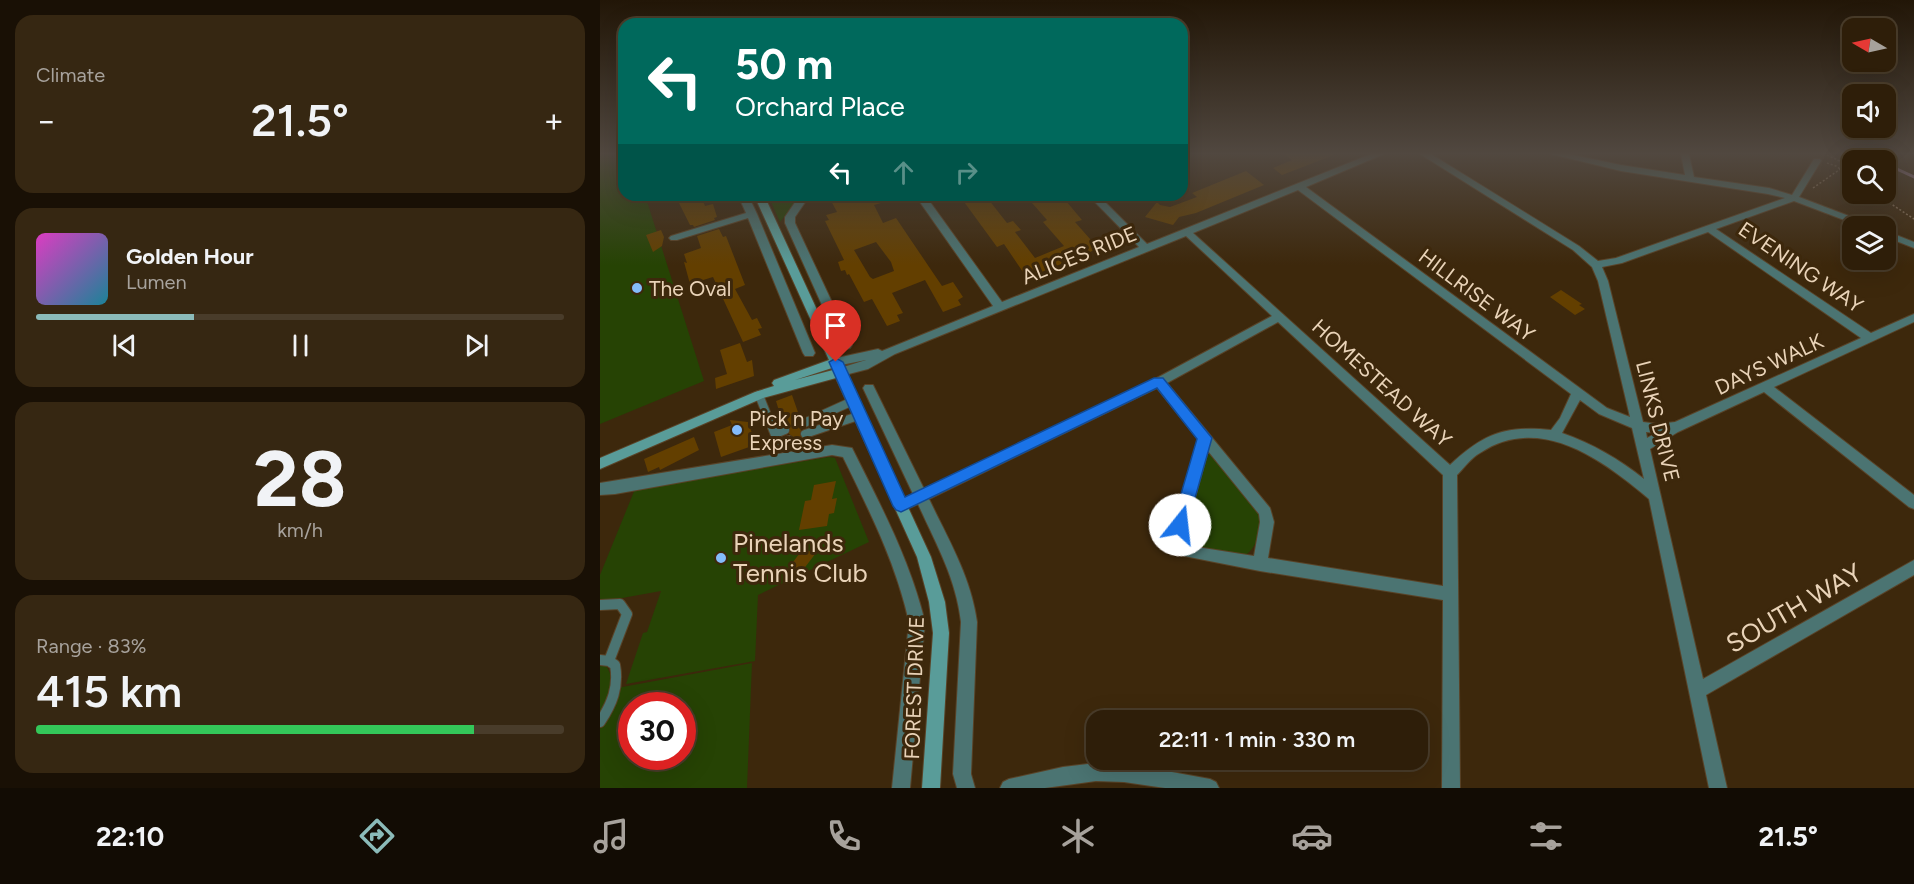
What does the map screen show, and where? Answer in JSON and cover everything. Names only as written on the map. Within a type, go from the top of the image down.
[{"type":"main road","name":"FOREST DRIVE","points":[[762,201],[855,400],[932,582],[941,633],[931,788]]},
{"type":"main road","points":[[600,464],[759,395],[838,367]]},
{"type":"street","name":"ALICES RIDE","points":[[838,367],[864,366],[891,351],[1291,191]]},
{"type":"street","name":"HILLRISE WAY","points":[[1305,191],[1577,394],[1603,411],[1636,425]]},
{"type":"street","name":"LINKS DRIVE","points":[[1483,191],[1576,248],[1596,266],[1603,281],[1654,496],[1718,788]]},
{"type":"street","points":[[1762,191],[1794,198],[1842,216]]},
{"type":"street","points":[[1596,266],[1618,261],[1794,198],[1798,191]]},
{"type":"street","points":[[747,201],[809,353]]},
{"type":"street","points":[[801,201],[790,217],[790,223],[846,345]]},
{"type":"street","points":[[924,201],[1000,308]]},
{"type":"street","points":[[1099,201],[1146,249]]},
{"type":"street","points":[[674,238],[752,214]]},
{"type":"street","name":"EVENING WAY","points":[[1710,229],[1870,338]]},
{"type":"street","name":"HOMESTEAD WAY","points":[[1187,232],[1450,473],[1452,788]]},
{"type":"street","points":[[1896,238],[1914,245]]},
{"type":"street","points":[[901,506],[1159,382],[1278,316]]},
{"type":"street","name":"DAYS WALK","points":[[1636,425],[1665,430],[1677,427],[1914,318]]},
{"type":"street","points":[[1159,382],[1265,512],[1267,522],[1260,564]]},
{"type":"street","points":[[1766,387],[1914,503]]},
{"type":"street","points":[[869,388],[960,579],[966,599],[969,622],[962,774],[966,788]]},
{"type":"street","points":[[1555,434],[1565,420],[1577,394]]},
{"type":"street","points":[[1642,448],[1677,427]]},
{"type":"street","points":[[1450,473],[1464,456],[1482,444],[1500,437],[1555,434],[1597,451],[1620,466],[1654,496]]},
{"type":"street","points":[[1204,438],[1176,546],[1179,550],[1186,553],[1450,594]]},
{"type":"street","points":[[600,489],[832,450],[848,452],[887,535],[914,605],[916,642],[901,788]]},
{"type":"street","name":"SOUTH WAY","points":[[1697,691],[1914,567]]},
{"type":"street","points":[[1010,788],[1046,778],[1096,772],[1136,775],[1210,788]]},
{"type":"lane","points":[[759,395],[778,445],[789,440]]},
{"type":"lane","points":[[802,424],[855,400]]},
{"type":"lane","points":[[805,434],[861,415]]},
{"type":"lane","points":[[775,434],[785,430]]},
{"type":"lane","points":[[600,604],[621,604],[627,614],[605,660],[615,665],[618,683],[611,704],[600,722]]},
{"type":"path","points":[[1794,198],[1806,191]]},
{"type":"path","points":[[1891,204],[1914,219]]},
{"type":"green space","name":"The Oval","points":[[600,191],[618,191],[618,201],[647,201],[704,381],[600,424]]},
{"type":"green space","points":[[771,201],[796,201],[780,222]]},
{"type":"green space","points":[[1211,454],[1257,509],[1259,533],[1255,545],[1247,554],[1202,550],[1181,540],[1207,455]]},
{"type":"green space","name":"Pinelands Tennis Club","points":[[829,457],[835,458],[869,542],[758,595],[755,661],[626,684],[643,633],[647,632],[661,591],[600,602],[600,575],[635,489]]},
{"type":"green space","points":[[600,663],[607,667],[617,688],[752,663],[747,788],[600,788]]},
{"type":"building","points":[[1197,191],[1250,191],[1196,213],[1179,217],[1173,225],[1145,217],[1157,202],[1170,207],[1197,197],[1192,193]]},
{"type":"building","points":[[678,201],[703,201],[705,206],[713,204],[717,217],[714,218],[715,220],[694,227],[690,225]]},
{"type":"building","points":[[831,201],[888,201],[874,205],[883,223],[896,218],[942,286],[953,282],[963,297],[958,300],[961,305],[943,312],[925,280],[892,293],[903,313],[897,315],[900,321],[887,326],[872,299],[864,302],[849,274],[847,275],[845,270],[841,271],[838,262],[844,260],[825,221],[829,220],[826,215],[837,212]],"holes":[[[876,242],[891,262],[894,271],[873,279],[854,250]]]},
{"type":"building","points":[[963,201],[990,201],[1007,223],[1013,221],[1021,230],[1015,232],[1035,258],[1064,246],[1043,222],[1047,220],[1030,201],[1066,201],[1082,220],[1075,222],[1098,248],[1072,261],[1075,264],[1064,269],[1061,264],[1027,278],[1004,244],[997,247]]},
{"type":"building","points":[[719,229],[723,237],[726,236],[745,285],[735,289],[752,320],[757,318],[762,328],[758,329],[761,335],[743,342],[713,277],[690,284],[684,262],[687,263],[684,254],[701,248],[697,236]]},
{"type":"building","points":[[661,230],[664,237],[662,246],[653,252],[646,235]]},
{"type":"building","points":[[1561,290],[1582,304],[1579,305],[1585,309],[1575,315],[1550,297]]},
{"type":"building","points":[[740,343],[747,362],[752,360],[754,376],[716,389],[715,378],[727,374],[720,350]]},
{"type":"building","points":[[792,395],[800,418],[796,424],[801,430],[800,436],[808,441],[791,448],[795,438],[789,434],[789,426],[783,424],[776,401]]},
{"type":"building","points":[[730,420],[748,422],[753,436],[749,437],[752,446],[721,457],[714,432],[732,425]]},
{"type":"building","points":[[694,437],[699,450],[660,470],[659,467],[648,472],[644,459]]},
{"type":"building","points":[[836,481],[832,499],[837,498],[834,513],[829,514],[827,526],[799,530],[805,501],[811,500],[814,485]]},
{"type":"building","points":[[803,549],[816,553],[799,575],[786,571]]},
{"type":"place","name":"The Oval","points":[[637,288]]},
{"type":"place","name":"Pick n Pay Express","points":[[737,430]]},
{"type":"place","name":"Pinelands Tennis Club","points":[[721,558]]},
{"type":"route","points":[[836,362],[901,506],[1159,382],[1204,438],[1180,525]]}]
